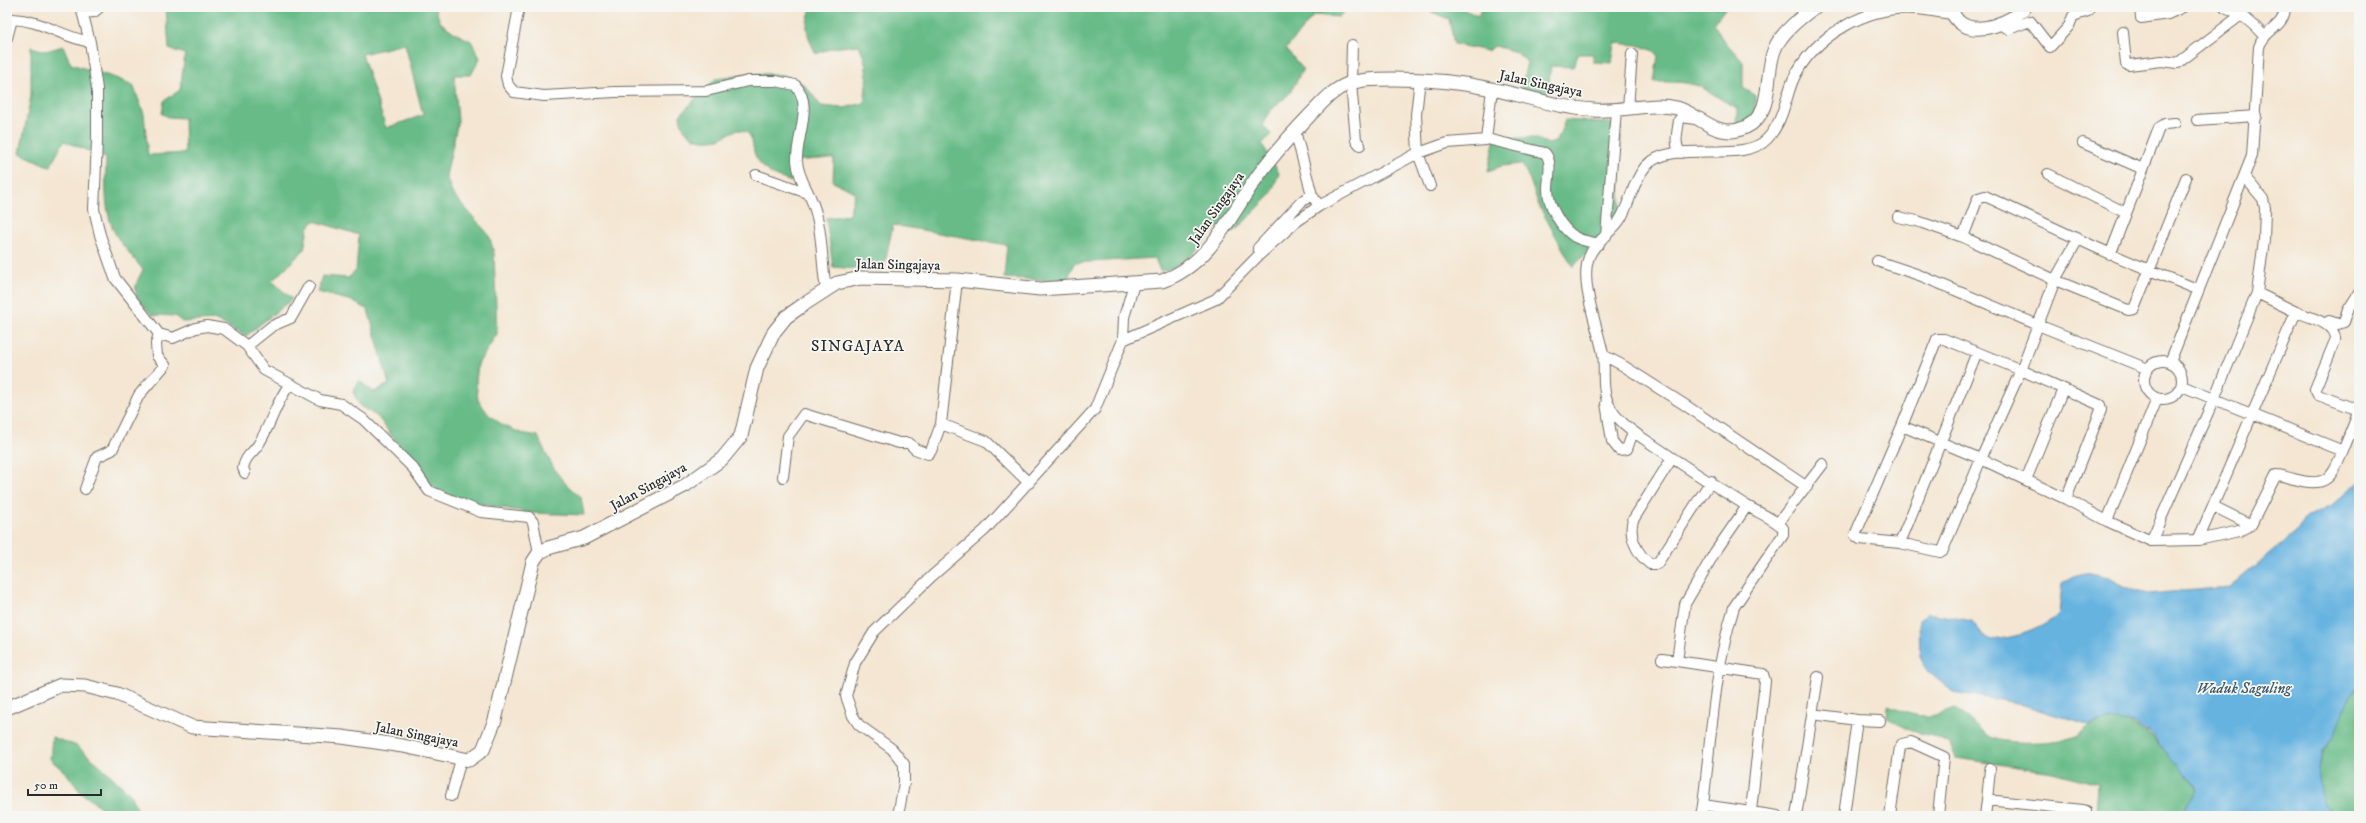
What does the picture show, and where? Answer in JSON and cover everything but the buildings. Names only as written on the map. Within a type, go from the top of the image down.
[{"type":"street","points":[[100,7],[94,12],[82,10],[90,42],[97,89],[98,141],[94,209],[115,278],[159,334],[173,338],[196,328],[212,326],[224,329],[246,346],[264,370],[320,400],[341,404],[363,419],[414,468],[429,491],[481,512],[527,516],[533,522],[539,554]]},
{"type":"street","points":[[519,7],[506,76],[508,85],[514,92],[520,94],[544,96],[615,92],[706,92],[748,81],[776,81],[795,85],[803,98],[804,117],[797,144],[797,163],[808,193],[814,204],[826,289]]},
{"type":"street","name":"Jalan Singajaya","points":[[7,708],[60,684],[85,686],[117,694],[182,724],[197,728],[272,731],[342,737],[403,746],[469,760],[483,750],[490,732],[529,576],[533,562],[539,554],[548,548],[584,538],[686,485],[718,463],[741,436],[758,368],[774,332],[789,314],[836,283],[861,278],[958,280],[1040,289],[1134,284],[1162,281],[1173,277],[1200,258],[1237,210],[1259,175],[1295,131],[1334,91],[1351,83],[1364,80],[1420,79],[1492,89],[1560,106],[1622,109],[1668,107],[1679,109],[1716,129],[1738,130],[1755,121],[1765,101],[1770,60],[1776,45],[1792,26],[1815,7]]},
{"type":"street","points":[[1634,432],[1627,449],[1619,450],[1612,441],[1606,396],[1603,355],[1586,271],[1589,256],[1622,216],[1627,202],[1645,167],[1653,161],[1681,153],[1742,151],[1755,147],[1767,139],[1780,118],[1793,80],[1817,46],[1830,34],[1860,20],[1904,9],[1951,11],[1959,22],[1973,27],[1999,24],[2013,19],[2025,7]]},
{"type":"street","points":[[1999,24],[2009,30],[2030,21],[2050,46],[2069,26],[2073,16],[2088,11],[2088,7]]},
{"type":"street","points":[[2140,7],[2141,18],[2168,14],[2183,7]]},
{"type":"street","points":[[2225,7],[2253,23],[2264,36]]},
{"type":"street","points":[[2170,362],[2252,156],[2256,116],[2259,47],[2264,36],[2276,28],[2282,21],[2285,7]]},
{"type":"street","points":[[2123,32],[2126,64],[2129,66],[2162,61],[2178,63],[2240,15]]},
{"type":"street","points":[[7,38],[12,19],[35,21],[58,34],[90,42]]},
{"type":"street","points":[[1352,45],[1351,83],[1356,140],[1360,145]]},
{"type":"street","points":[[1602,240],[1632,54]]},
{"type":"street","points":[[1420,79],[1416,115],[1418,153],[1430,186]]},
{"type":"street","points":[[1487,139],[1492,89]]},
{"type":"street","points":[[2197,120],[2256,116]]},
{"type":"street","points":[[1681,153],[1677,148],[1676,141],[1679,120],[1682,117],[1697,120]]},
{"type":"street","points":[[2110,255],[2159,128],[2165,124],[2175,123]]},
{"type":"street","points":[[1295,131],[1312,195],[1319,206]]},
{"type":"street","points":[[1123,340],[1216,299],[1258,256],[1296,222],[1319,206],[1418,153],[1447,143],[1487,139],[1545,153],[1549,157],[1550,164],[1548,191],[1551,207],[1569,232],[1576,238],[1602,240]]},
{"type":"street","points":[[2083,143],[2143,169]]},
{"type":"street","points":[[2048,174],[2126,213]]},
{"type":"street","points":[[756,175],[808,193]]},
{"type":"street","points":[[2151,541],[2214,399],[2257,293],[2264,240],[2265,208],[2263,199],[2244,176]]},
{"type":"street","points":[[1898,217],[1917,221],[1963,237],[2056,280],[2128,310],[2134,309],[2137,304],[2149,269],[2186,178]]},
{"type":"street","points":[[1258,248],[1302,201],[1312,195]]},
{"type":"street","points":[[1963,237],[1978,198],[1981,196],[2078,239],[2110,255],[2149,269],[2199,290]]},
{"type":"street","points":[[2066,499],[2101,408],[2098,403],[2021,370],[1944,339],[1935,340],[1902,426],[1855,535],[1860,539],[1900,543],[1936,552],[1942,551],[2021,370],[2056,280],[2078,239]]},
{"type":"street","points":[[1876,261],[1919,275],[2148,369]]},
{"type":"street","points":[[783,477],[788,436],[804,414],[899,444],[909,443],[915,449],[928,454],[933,448],[941,424],[958,280]]},
{"type":"street","points":[[898,816],[904,783],[904,764],[892,749],[860,725],[853,716],[846,696],[855,663],[874,632],[985,530],[1095,409],[1123,340],[1124,317],[1134,284]]},
{"type":"street","points":[[246,346],[272,326],[291,318],[309,286]]},
{"type":"street","points":[[2326,324],[2329,321],[2338,324],[2344,322],[2348,310],[2359,292]]},
{"type":"street","points":[[1902,426],[1981,459],[2066,499],[2107,522],[2151,541],[2198,540],[2239,530],[2251,525],[2276,475],[2306,482],[2324,481],[2333,473],[2357,416],[2356,411],[2353,408],[2318,395],[2315,389],[2335,341],[2334,334],[2326,324],[2296,312],[2257,293]]},
{"type":"street","points":[[2198,540],[2296,312]]},
{"type":"street","points":[[86,489],[97,457],[112,450],[139,394],[165,365],[157,356],[156,344],[159,334]]},
{"type":"street","points":[[1900,543],[1977,352]]},
{"type":"street","points":[[1603,355],[1654,385],[1807,487]]},
{"type":"street","points":[[2156,362],[2170,362],[2179,370],[2182,386],[2179,392],[2169,399],[2157,399],[2147,392],[2144,380],[2148,369],[2156,362]]},
{"type":"street","points":[[245,473],[243,468],[246,457],[258,445],[270,422],[279,398],[290,384]]},
{"type":"street","points":[[2182,386],[2343,451]]},
{"type":"street","points":[[2026,480],[2063,389]]},
{"type":"street","points":[[1606,396],[1617,418],[1634,432],[1747,506],[1778,523],[1784,533],[1734,608],[1720,668],[1702,816]]},
{"type":"street","points":[[2107,522],[2157,399]]},
{"type":"street","points":[[941,424],[986,441],[1029,483]]},
{"type":"street","points":[[1672,458],[1633,520],[1630,528],[1633,540],[1645,560],[1650,564],[1657,564],[1711,482]]},
{"type":"street","points":[[1778,523],[1807,487],[1823,464]]},
{"type":"street","points":[[1677,661],[1685,604],[1715,552],[1747,506]]},
{"type":"street","points":[[2213,506],[2251,525]]},
{"type":"street","points":[[1662,659],[1760,673],[1765,678],[1751,811]]},
{"type":"street","points":[[1796,816],[1818,677]]},
{"type":"street","points":[[1812,714],[1857,720],[1880,721]]},
{"type":"street","points":[[1844,816],[1857,720]]},
{"type":"street","points":[[1890,816],[1900,747],[1902,744],[1911,742],[1944,757],[1938,816]]},
{"type":"street","points":[[451,796],[461,759]]},
{"type":"street","points":[[1985,816],[1990,769]]},
{"type":"street","points":[[1987,800],[2083,810],[2086,811],[2086,816]]},
{"type":"street","points":[[1703,805],[1778,816]]},
{"type":"green space","points":[[166,7],[435,7],[440,22],[455,33],[471,41],[480,58],[471,75],[454,75],[458,121],[446,176],[452,193],[489,235],[494,253],[497,334],[478,364],[476,382],[478,400],[489,415],[504,426],[521,433],[538,436],[555,470],[566,484],[581,497],[584,515],[531,513],[473,503],[437,491],[413,465],[378,417],[360,406],[353,392],[359,381],[374,392],[389,384],[368,310],[352,301],[317,292],[322,276],[348,278],[356,271],[359,235],[314,221],[308,228],[304,250],[272,281],[292,299],[246,336],[216,320],[182,322],[175,316],[152,315],[146,309],[138,299],[135,290],[143,270],[116,235],[109,216],[106,197],[106,158],[64,141],[50,167],[20,153],[31,96],[31,47],[46,51],[63,46],[71,64],[133,85],[144,114],[148,155],[185,153],[184,118],[169,117],[162,114],[164,101],[180,90],[185,54],[169,49]],"holes":[[[405,44],[423,115],[386,128],[362,54]]]},
{"type":"green space","points":[[812,7],[1347,7],[1339,17],[1314,15],[1286,49],[1303,69],[1290,93],[1270,111],[1263,126],[1271,134],[1262,144],[1279,173],[1270,196],[1234,232],[1216,227],[1192,255],[1177,266],[1169,269],[1160,271],[1155,258],[1074,263],[1067,281],[1004,278],[1007,245],[893,225],[883,271],[833,267],[826,218],[849,215],[855,192],[833,182],[834,158],[792,161],[791,182],[774,175],[763,167],[755,155],[750,135],[744,131],[737,130],[722,138],[704,140],[692,137],[684,129],[681,123],[680,115],[715,79],[775,74],[797,80],[805,86],[821,106],[844,108],[864,103],[866,67],[859,45],[832,48],[816,54],[810,42],[807,31],[809,14]]},
{"type":"green space","points":[[1419,7],[1458,7],[1478,16],[1482,7],[1726,7],[1714,24],[1721,37],[1743,62],[1743,88],[1755,95],[1755,113],[1745,123],[1736,125],[1737,108],[1701,87],[1684,83],[1654,82],[1658,56],[1655,51],[1637,45],[1615,43],[1612,63],[1593,62],[1593,54],[1578,54],[1573,67],[1551,66],[1547,95],[1521,89],[1527,62],[1516,52],[1495,46],[1487,51],[1454,44],[1449,19]]},
{"type":"green space","points":[[1565,120],[1621,124],[1620,213],[1601,238],[1573,267],[1539,206],[1530,180],[1522,164],[1502,166],[1488,171],[1495,137],[1535,138],[1549,144],[1557,141]]},
{"type":"green space","points":[[2359,685],[2359,816],[2335,816],[2322,802],[2318,780],[2319,765],[2351,694]]},
{"type":"green space","points":[[1888,706],[1920,716],[1935,715],[1954,709],[1966,716],[1979,730],[1985,734],[2000,740],[2017,742],[2060,740],[2076,736],[2089,727],[2103,721],[2113,719],[2123,720],[2140,728],[2156,742],[2191,779],[2197,790],[2179,816],[2093,816],[2096,815],[2098,784],[2052,772],[1956,758],[1950,744],[1933,736],[1912,731],[1887,718]]},
{"type":"green space","points":[[52,737],[77,746],[102,767],[129,793],[137,808],[138,816],[113,816],[81,793],[67,774],[50,759]]},
{"type":"water","name":"Waduk Saguling","points":[[2359,481],[2359,685],[2351,694],[2333,739],[2322,752],[2318,768],[2322,801],[2335,816],[2179,816],[2197,790],[2195,785],[2150,734],[2135,723],[2109,719],[2090,726],[2017,703],[1953,692],[1926,670],[1920,656],[1919,619],[1928,613],[1972,621],[1984,636],[1992,640],[2019,635],[2044,625],[2059,614],[2062,583],[2076,576],[2098,574],[2136,591],[2148,594],[2230,587],[2296,532],[2305,518],[2332,505]]},
{"type":"district","name":"SINGAJAYA","points":[[858,345]]}]
